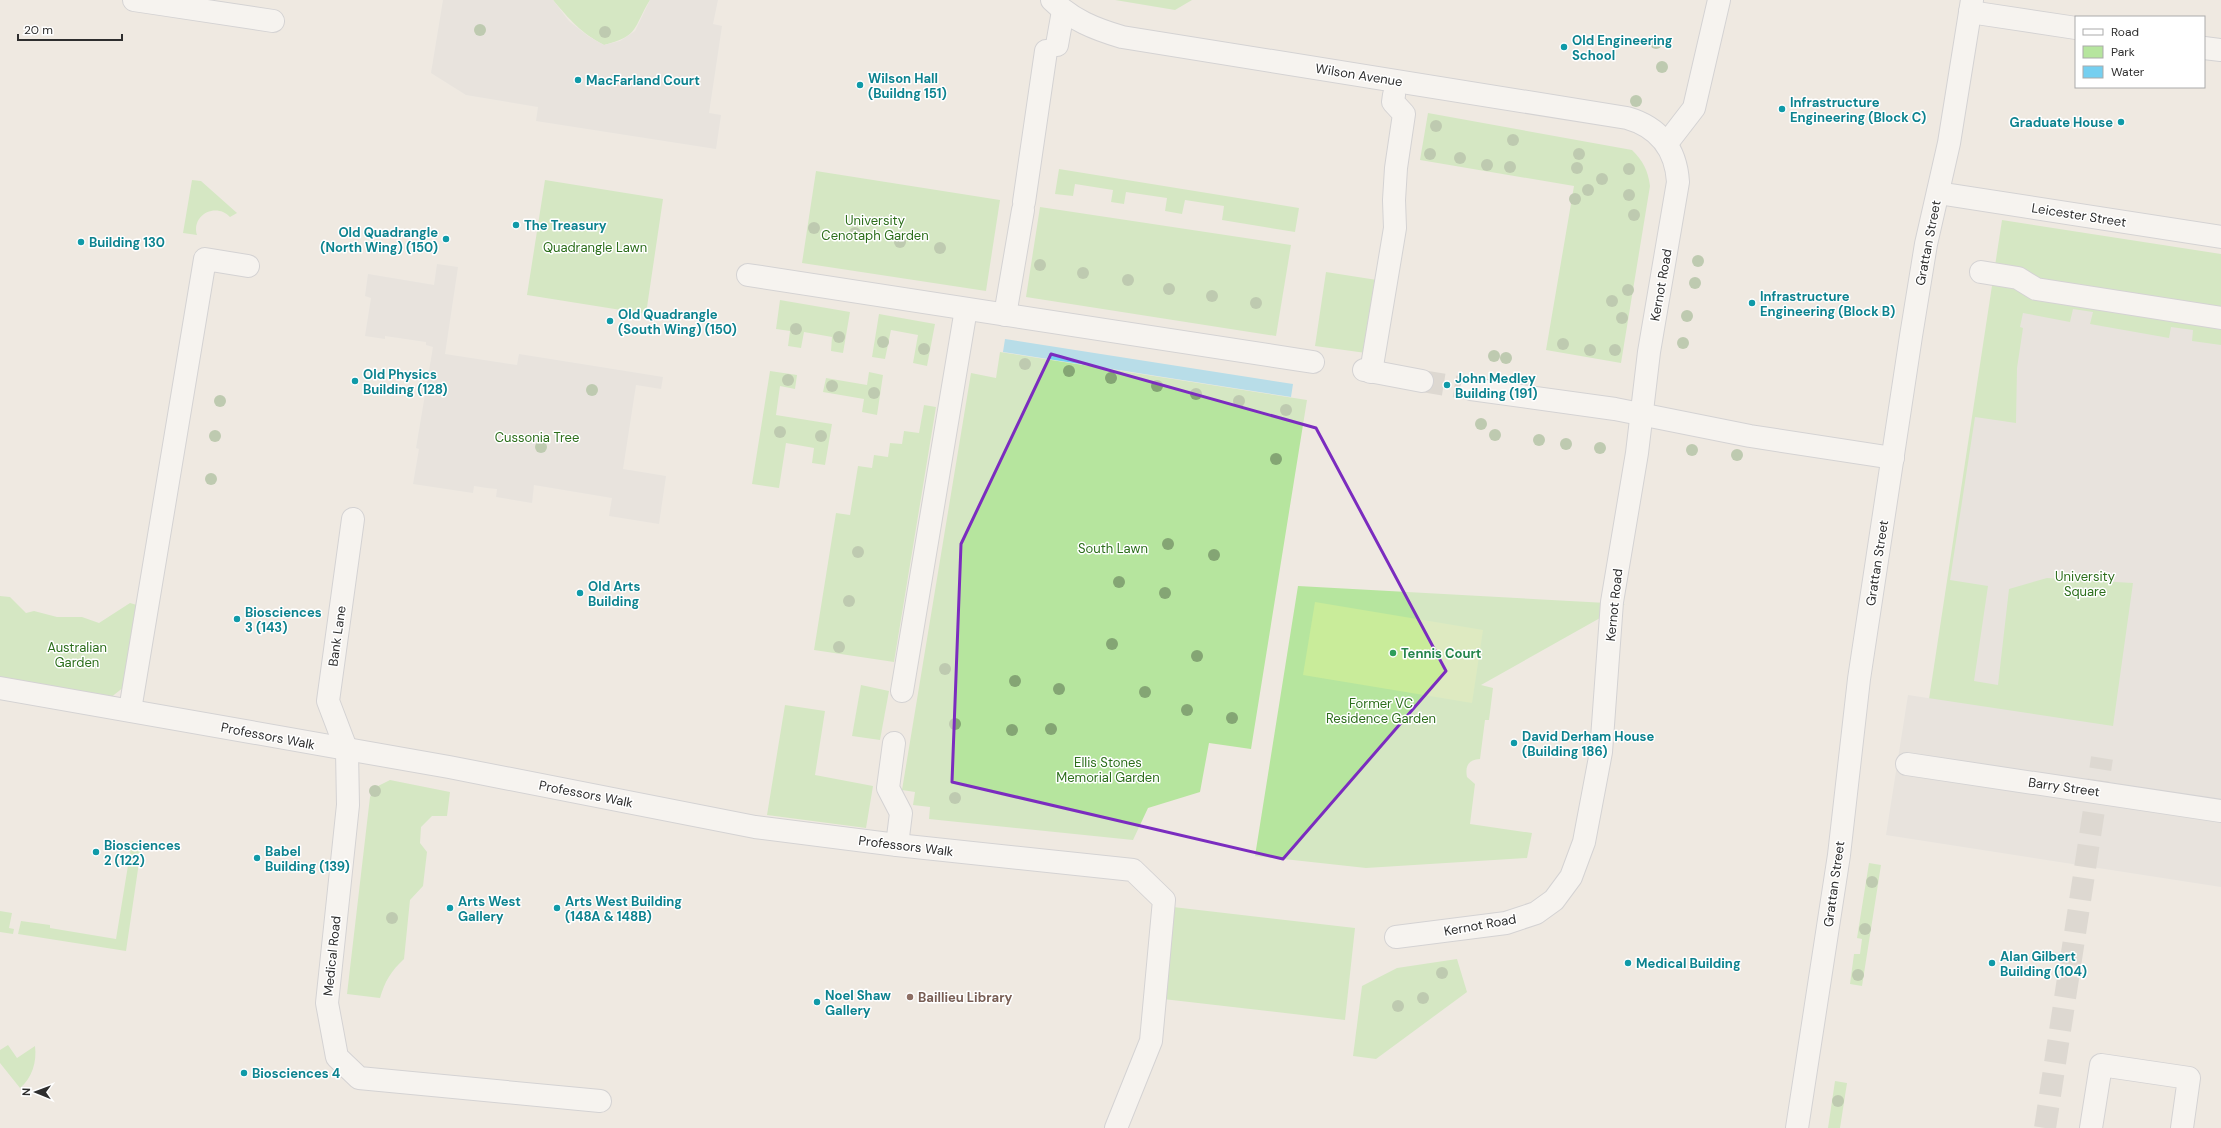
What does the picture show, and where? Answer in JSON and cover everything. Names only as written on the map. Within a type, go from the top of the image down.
[{"type":"street","points":[[134,0],[273,21]]},
{"type":"street","points":[[1667,143],[1694,108],[1719,0]]},
{"type":"street","points":[[1005,315],[1058,6]]},
{"type":"street","name":"Wilson Avenue","points":[[1058,6],[1092,28],[1122,37],[1628,118],[1641,122],[1656,131],[1667,143]]},
{"type":"street","points":[[1971,6],[2075,28]]},
{"type":"street","name":"Grattan Street","points":[[1797,1128],[1839,855],[1859,679],[1892,458],[1926,244],[1950,143],[1971,6]]},
{"type":"street","points":[[2205,48],[2221,50]]},
{"type":"street","points":[[1394,96],[1393,102],[1404,114],[1396,168],[1394,200],[1395,228],[1368,371],[1422,381]]},
{"type":"street","name":"Kernot Road","points":[[1396,937],[1506,923],[1536,913],[1554,900],[1571,877],[1584,842],[1601,752],[1612,602],[1649,352],[1678,182],[1677,167],[1667,143]]},
{"type":"street","name":"Leicester Street","points":[[1938,193],[2221,237]]},
{"type":"street","points":[[130,710],[205,259],[248,266]]},
{"type":"street","points":[[1981,272],[2018,278],[2036,289],[2221,318]]},
{"type":"street","points":[[748,275],[1313,362]]},
{"type":"street","points":[[902,691],[966,309]]},
{"type":"street","points":[[1471,389],[1641,414],[1750,436],[1892,458]]},
{"type":"street","name":"Bank Lane","points":[[347,751],[328,701],[353,519]]},
{"type":"street","name":"Professors Walk","points":[[0,688],[130,710],[347,751],[449,767],[755,827],[897,845],[1133,870],[1164,900],[1151,1041],[1116,1128]]},
{"type":"street","points":[[894,743],[888,788],[901,813],[897,845]]},
{"type":"street","name":"Medical Road","points":[[347,751],[348,805],[327,1003],[337,1057],[359,1078],[600,1101]]},
{"type":"street","name":"Barry Street","points":[[1907,764],[2221,811]]},
{"type":"street","points":[[2091,1128],[2101,1065],[2189,1078],[2182,1128]]},
{"type":"highlighted area","points":[[1051,354],[1316,428],[1446,671],[1283,859],[952,782],[961,544]]},
{"type":"green space","points":[[553,0],[650,0],[630,34],[616,42],[604,45],[576,26]]},
{"type":"green space","points":[[1115,0],[1192,0],[1175,10]]},
{"type":"green space","points":[[1428,113],[1632,150],[1639,158],[1648,175],[1650,186],[1621,363],[1546,350],[1574,186],[1420,160]]},
{"type":"green space","points":[[1059,169],[1299,208],[1295,232],[1222,220],[1224,206],[1185,200],[1182,214],[1165,211],[1167,198],[1126,192],[1124,204],[1111,202],[1113,190],[1075,184],[1073,196],[1055,194]]},
{"type":"green space","name":"University Cenotaph Garden","points":[[816,171],[1000,200],[986,291],[802,263]]},
{"type":"green space","points":[[192,180],[201,181],[237,213],[230,217],[218,211],[206,213],[198,222],[196,228],[197,235],[183,233]]},
{"type":"green space","name":"Quadrangle Lawn","points":[[545,180],[663,199],[646,314],[527,295]]},
{"type":"green space","points":[[1040,207],[1291,245],[1276,336],[1026,297]]},
{"type":"green space","name":"University Square","points":[[2002,220],[2221,254],[2221,745],[1929,699]]},
{"type":"green space","points":[[1326,272],[1377,280],[1366,353],[1315,346]]},
{"type":"green space","points":[[780,300],[850,312],[843,353],[831,351],[832,337],[804,332],[801,348],[788,346],[790,331],[776,329]]},
{"type":"green space","points":[[879,314],[935,324],[927,366],[913,363],[918,335],[891,330],[885,359],[872,357]]},
{"type":"green space","name":"South Lawn","points":[[1000,352],[1307,400],[1251,749],[1209,743],[1200,792],[1148,808],[1133,840],[929,819],[930,807],[913,805],[915,792],[902,790],[971,373],[996,378]]},
{"type":"green space","points":[[770,371],[797,375],[795,389],[780,386],[776,415],[832,424],[825,465],[812,463],[814,448],[786,443],[779,488],[752,484]]},
{"type":"green space","points":[[869,372],[883,375],[877,415],[862,412],[864,399],[823,392],[826,378],[867,385]]},
{"type":"green space","points":[[924,405],[936,407],[894,662],[814,650],[836,513],[850,515],[858,466],[872,468],[874,455],[888,457],[890,443],[902,444],[904,431],[919,433]]},
{"type":"green space","name":"Former VC Residence Garden","points":[[1298,586],[1625,604],[1481,685],[1493,688],[1489,720],[1485,720],[1480,759],[1470,762],[1466,770],[1467,777],[1475,784],[1470,824],[1532,833],[1527,858],[1366,868],[1255,856]]},
{"type":"green space","name":"Australian Garden","points":[[0,596],[10,597],[26,613],[34,611],[57,617],[82,617],[99,623],[130,603],[137,605],[124,687],[110,698],[0,677]]},
{"type":"green space","name":"Tennis Court","points":[[1315,602],[1483,630],[1472,703],[1303,675]]},
{"type":"green space","points":[[861,685],[889,691],[880,740],[852,736]]},
{"type":"green space","points":[[785,705],[825,711],[815,775],[873,786],[866,828],[767,815]]},
{"type":"green space","points":[[390,780],[450,792],[447,816],[432,816],[421,827],[420,843],[427,852],[423,886],[410,900],[404,959],[389,977],[380,998],[347,994],[370,797],[376,787]]},
{"type":"green space","points":[[132,841],[142,842],[126,951],[18,934],[21,921],[50,925],[50,928],[116,939]]},
{"type":"green space","points":[[1869,863],[1881,865],[1862,986],[1850,984],[1854,954],[1860,954],[1862,939],[1857,938]]},
{"type":"green space","points":[[1173,907],[1355,928],[1345,1020],[1163,999]]},
{"type":"green space","points":[[0,911],[12,913],[9,928],[14,929],[13,934],[0,932]]},
{"type":"green space","points":[[1457,959],[1467,992],[1376,1059],[1353,1056],[1362,986],[1397,968]]},
{"type":"green space","points":[[8,1045],[17,1058],[35,1046],[35,1058],[31,1075],[20,1088],[0,1063],[0,1050]]},
{"type":"green space","points":[[1835,1081],[1847,1083],[1840,1128],[1828,1128]]},
{"type":"shaded area","name":"MacFarland Court","points":[[443,0],[553,0],[569,21],[588,36],[604,45],[620,41],[635,31],[650,0],[718,0],[713,24],[722,26],[709,113],[721,115],[716,149],[536,121],[538,107],[466,95],[431,73]]},
{"type":"shaded area","points":[[437,264],[458,267],[445,354],[517,365],[519,354],[663,377],[661,389],[636,385],[623,469],[666,476],[659,524],[609,516],[612,498],[534,485],[532,503],[496,497],[497,489],[474,486],[473,493],[413,484],[419,449],[416,448],[433,347],[426,345],[426,342],[385,336],[385,339],[365,336],[371,298],[365,296],[368,274],[434,285]]},
{"type":"shaded area","name":"University Square","points":[[2073,309],[2093,312],[2090,324],[2169,338],[2171,327],[2193,330],[2192,341],[2221,345],[2221,887],[1886,835],[1908,695],[2113,726],[2133,583],[2047,578],[2009,589],[1998,685],[1974,681],[1988,586],[1950,580],[1975,417],[2016,423],[2017,368],[2023,328],[2020,327],[2023,313],[2070,322]]},
{"type":"water","points":[[1005,339],[1293,384],[1291,397],[1003,352]]},
{"type":"tunnel","points":[[1422,381],[1471,389]]},
{"type":"tunnel","points":[[2045,1128],[2102,758]]},
{"type":"place","name":"Old Engineering School","points":[[1564,47]]},
{"type":"place","name":"MacFarland Court","points":[[578,80]]},
{"type":"place","name":"Wilson Hall (Buildng 151)","points":[[860,85]]},
{"type":"place","name":"Infrastructure Engineering (Block C)","points":[[1782,109]]},
{"type":"place","name":"Graduate House","points":[[2121,122]]},
{"type":"place","name":"The Treasury","points":[[516,225]]},
{"type":"place","name":"Old Quadrangle (North Wing) (150)","points":[[446,239]]},
{"type":"place","name":"Building 130","points":[[81,242]]},
{"type":"place","name":"Infrastructure Engineering (Block B)","points":[[1752,303]]},
{"type":"place","name":"Old Quadrangle (South Wing) (150)","points":[[610,321]]},
{"type":"place","name":"Old Physics Building (128)","points":[[355,381]]},
{"type":"place","name":"John Medley Building (191)","points":[[1447,385]]},
{"type":"place","name":"Old Arts Building","points":[[580,593]]},
{"type":"place","name":"Biosciences 3 (143)","points":[[237,619]]},
{"type":"place","name":"Tennis Court","points":[[1393,653]]},
{"type":"place","name":"David Derham House (Building 186)","points":[[1514,743]]},
{"type":"place","name":"Biosciences 2 (122)","points":[[96,852]]},
{"type":"place","name":"Babel Building (139)","points":[[257,858]]},
{"type":"place","name":"Arts West Gallery","points":[[450,908]]},
{"type":"place","name":"Arts West Building (148A & 148B)","points":[[557,908]]},
{"type":"place","name":"Medical Building","points":[[1628,963]]},
{"type":"place","name":"Alan Gilbert Building (104)","points":[[1992,963]]},
{"type":"place","name":"Baillieu Library","points":[[910,997]]},
{"type":"place","name":"Noel Shaw Gallery","points":[[817,1002]]},
{"type":"place","name":"Biosciences 4","points":[[244,1073]]},
{"type":"park label","name":"Cussonia Tree","points":[[537,437]]},
{"type":"park label","name":"Ellis Stones Memorial Garden","points":[[1108,770]]}]
